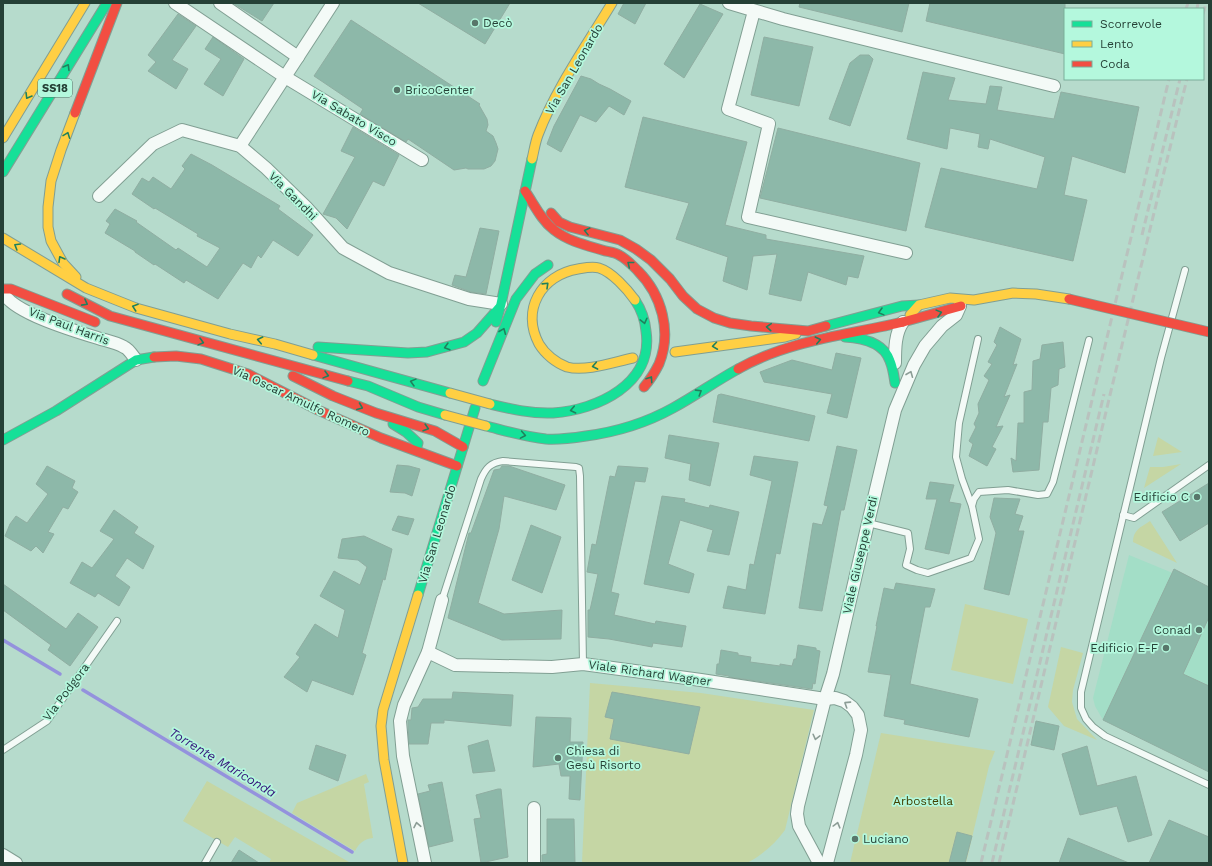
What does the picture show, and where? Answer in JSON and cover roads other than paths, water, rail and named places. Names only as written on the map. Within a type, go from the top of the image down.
[{"type":"main road","name":"SS18","points":[[3,138],[85,3]]},
{"type":"main road","name":"SS18","points":[[3,172],[107,3]]},
{"type":"main road","points":[[86,288],[63,263],[51,241],[48,227],[50,181],[117,3]]},
{"type":"main road","name":"Via San Leonardo","points":[[403,863],[384,760],[381,726],[383,710],[481,388],[500,306],[519,204],[525,192],[528,173],[538,136],[568,75],[612,3]]},
{"type":"main road","points":[[528,132],[538,136]]},
{"type":"main road","points":[[528,173],[536,189]]},
{"type":"main road","points":[[525,192],[545,221],[553,229],[575,242],[614,253],[626,260],[649,282],[657,295],[665,322],[666,336],[661,358],[655,371],[645,387],[636,395]]},
{"type":"main road","points":[[548,208],[559,222],[570,227],[620,240],[636,249],[651,260],[670,279],[683,296],[697,309],[714,318],[730,323],[751,326],[808,331]]},
{"type":"main road","points":[[3,238],[86,288],[136,308],[230,334],[275,344],[490,404],[521,412],[540,413],[559,412],[594,404],[613,395],[630,382],[640,370],[650,348],[654,334],[652,306],[634,277],[624,270]]},
{"type":"main road","points":[[589,255],[609,261]]},
{"type":"main road","points":[[481,388],[516,299],[535,274],[555,262]]},
{"type":"main road","points":[[633,358],[584,368],[567,367],[553,360],[543,350],[536,339],[533,326],[532,315],[534,301],[542,287],[555,276],[569,270],[586,267],[601,269],[618,280],[638,304],[644,316],[647,342],[644,359]]},
{"type":"main road","points":[[6,290],[104,326]]},
{"type":"main road","points":[[60,290],[110,316],[163,332],[368,386],[418,407],[446,411],[486,422],[520,435],[545,439],[562,439],[606,433],[637,425],[673,408],[736,370],[765,356],[793,346],[904,322],[953,309],[974,300],[1013,293],[1069,298],[1209,332]]},
{"type":"main road","points":[[675,352],[785,337],[902,306],[919,305],[950,298],[974,300]]},
{"type":"main road","points":[[904,322],[919,305]]},
{"type":"main road","points":[[275,344],[408,353],[427,352],[464,342],[477,333],[500,306]]},
{"type":"main road","points":[[125,330],[163,332]]},
{"type":"main road","points":[[835,336],[860,338],[877,346],[888,356],[892,365],[895,383]]},
{"type":"main road","name":"Via Oscar Amulfo Romero","points":[[3,440],[56,411],[136,360],[152,357],[176,356],[201,359],[248,374],[318,410],[381,438],[458,466]]},
{"type":"main road","points":[[262,358],[333,396],[376,413],[435,431],[463,447]]},
{"type":"main road","points":[[376,413],[406,432],[418,443],[416,450]]},
{"type":"main road","points":[[486,422],[513,424]]},
{"type":"main road","points":[[428,454],[439,467]]},
{"type":"main road","points":[[445,478],[450,488]]},
{"type":"street","name":"Via Sabato Visco","points":[[175,3],[285,77],[422,160]]},
{"type":"street","points":[[220,3],[298,57]]},
{"type":"street","points":[[240,146],[333,3]]},
{"type":"street","points":[[729,3],[783,19],[1054,86]]},
{"type":"street","points":[[754,11],[728,109],[769,124],[748,217],[906,253]]},
{"type":"street","name":"Via Gandhi","points":[[99,196],[153,144],[182,130],[240,146],[266,168],[306,207],[343,248],[389,273],[469,299],[500,306]]},
{"type":"street","name":"Via Paul Harris","points":[[6,290],[5,296],[10,301],[32,315],[125,347],[136,360]]},
{"type":"street","name":"Viale Giuseppe Verdi","points":[[819,863],[802,833],[797,820],[797,814],[825,699],[833,674],[895,410],[914,365],[925,346],[942,326],[956,314],[960,306]]},
{"type":"street","name":"Viale Giuseppe Verdi","points":[[895,410],[895,348],[899,329],[904,322]]},
{"type":"street","points":[[425,863],[403,756],[400,721],[404,705],[428,652],[442,600]]},
{"type":"street","name":"Viale Richard Wagner","points":[[428,652],[454,665],[552,667],[583,664],[825,699]]},
{"type":"street","points":[[825,699],[835,698],[844,701],[852,707],[858,715],[861,730],[856,755],[827,863]]},
{"type":"street","points":[[534,808],[534,863]]},
{"type":"street","points":[[3,855],[16,863]]},
{"type":"lane","points":[[1185,270],[1161,358],[1123,515],[1081,692],[1081,708],[1086,719],[1104,736],[1209,785]]},
{"type":"lane","points":[[868,523],[908,533],[910,549],[906,565],[917,570],[928,573],[971,558],[979,539],[972,506],[956,457],[959,423],[978,339]]},
{"type":"lane","points":[[972,506],[974,499],[979,492],[1008,490],[1038,495],[1047,494],[1053,482],[1089,340]]},
{"type":"lane","points":[[442,600],[481,479],[489,466],[503,461],[576,466],[579,468],[581,486],[583,664]]},
{"type":"lane","points":[[1123,515],[1134,518],[1209,465]]},
{"type":"lane","name":"Via Podgora","points":[[3,750],[47,721],[117,621]]},
{"type":"lane","points":[[205,863],[218,842]]},
{"type":"waterway","name":"Torrente Mariconda","points":[[3,640],[60,674]]},
{"type":"waterway","name":"Torrente Mariconda","points":[[83,690],[352,852]]},
{"type":"railway","points":[[1186,8],[1188,3]]},
{"type":"railway","points":[[1197,8],[1198,3]]},
{"type":"railway","points":[[1204,10],[1206,3]]},
{"type":"railway","points":[[981,863],[1169,80]]},
{"type":"railway","points":[[1142,235],[1180,80]]},
{"type":"railway","points":[[999,863],[1115,373],[1187,80]]},
{"type":"railway","points":[[992,863],[1104,394]]},
{"type":"place","name":"Decò","points":[[475,23]]},
{"type":"place","name":"BricoCenter","points":[[397,90]]},
{"type":"place","name":"Edificio C","points":[[1197,497]]},
{"type":"place","name":"Conad","points":[[1199,630]]},
{"type":"place","name":"Edificio E-F","points":[[1166,648]]},
{"type":"place","name":"Chiesa di Gesù Risorto","points":[[558,758]]},
{"type":"place","name":"Luciano","points":[[855,839]]},
{"type":"park label","name":"Arbostella","points":[[923,801]]}]
